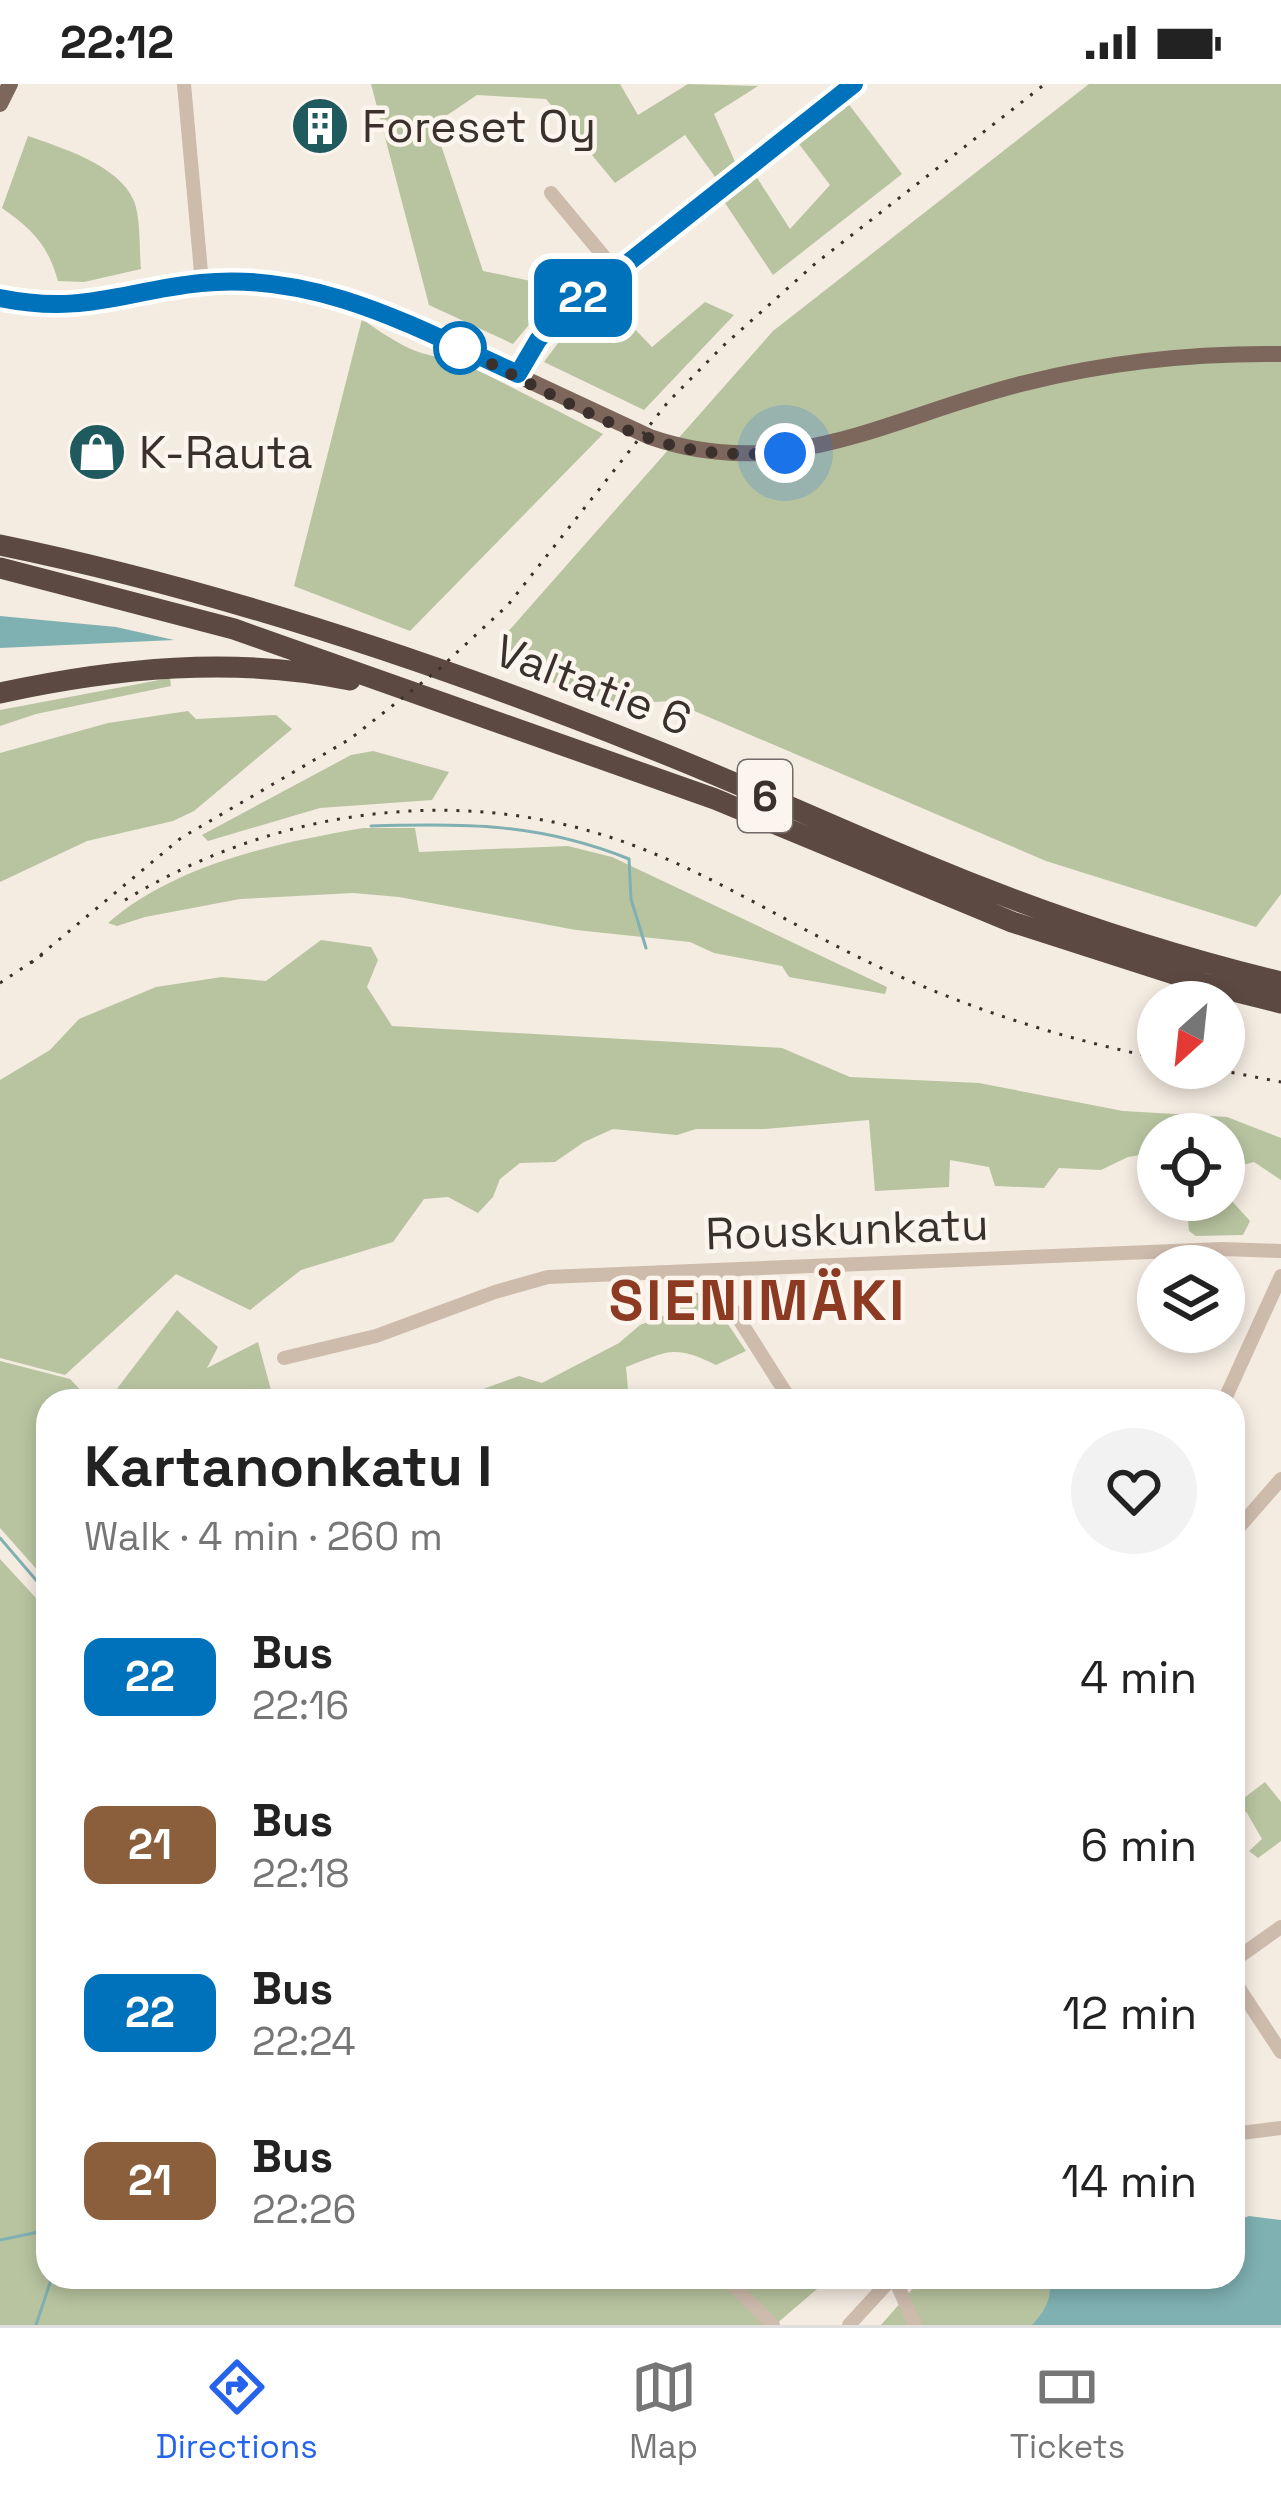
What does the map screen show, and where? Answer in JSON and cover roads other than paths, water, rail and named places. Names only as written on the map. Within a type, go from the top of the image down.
[{"type":"highway","points":[[0,536],[64,558]]},
{"type":"highway","name":"Valtatie 6","points":[[0,545],[249,608],[473,681],[646,746],[1018,902],[1212,965],[1281,982]]},
{"type":"highway","name":"Valtatie 6","points":[[0,568],[234,628],[715,799],[1012,922],[1150,968],[1281,1003]]},
{"type":"highway","points":[[0,693],[123,671],[256,667],[339,678],[431,698]]},
{"type":"main road","points":[[0,298],[74,306],[202,283],[261,283],[340,296],[679,447],[757,455],[812,449],[942,406],[1072,373],[1179,358],[1281,354]]},
{"type":"street","points":[[184,84],[202,283]]},
{"type":"street","points":[[518,374],[557,319],[854,84]]},
{"type":"street","points":[[551,193],[616,271]]},
{"type":"street","name":"Rouskunkatu","points":[[284,1358],[357,1342],[548,1277],[1222,1249],[1281,1251]]},
{"type":"street","points":[[717,1270],[728,1302],[783,1389]]},
{"type":"street","points":[[1229,1389],[1281,1276]]},
{"type":"street","points":[[1245,1520],[1281,1479]]},
{"type":"street","points":[[1245,1952],[1281,1927]]},
{"type":"street","points":[[1245,1997],[1281,2052]]},
{"type":"street","points":[[1245,2132],[1281,2128]]},
{"type":"street","points":[[737,2289],[773,2325]]},
{"type":"street","points":[[849,2325],[883,2289]]},
{"type":"street","points":[[899,2289],[915,2325]]},
{"type":"water","points":[[0,616],[116,627],[174,640],[0,648]]},
{"type":"water","points":[[1245,2218],[1281,2220],[1281,2325],[1032,2325],[1050,2289],[1245,2289]]},
{"type":"waterway","points":[[371,826],[502,828],[564,838],[629,859],[631,899],[646,948]]},
{"type":"waterway","points":[[0,1538],[36,1580]]},
{"type":"waterway","points":[[0,2240],[36,2232]]},
{"type":"waterway","points":[[36,2325],[48,2289]]},
{"type":"railway","points":[[31,963],[181,838],[350,739],[438,670],[508,605],[668,402],[723,346],[816,263],[1045,84]]},
{"type":"railway","points":[[125,900],[251,841],[317,823],[453,810],[521,816],[589,831],[655,854],[868,962],[962,1002],[1059,1034],[1137,1053]]},
{"type":"railway","points":[[0,983],[45,953]]},
{"type":"railway","points":[[1245,1075],[1281,1082]]},
{"type":"place","name":"Foreset Oy","points":[[320,126]]},
{"type":"place","name":"K-Rauta","points":[[97,452]]},
{"type":"district","name":"SIENIMÄKI","points":[[758,1300]]}]
